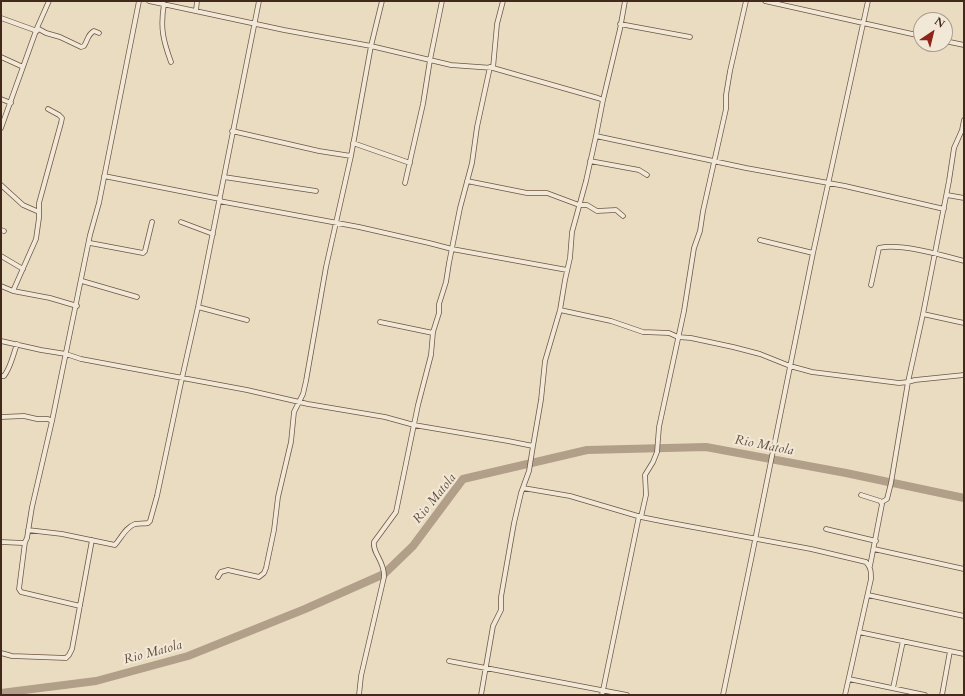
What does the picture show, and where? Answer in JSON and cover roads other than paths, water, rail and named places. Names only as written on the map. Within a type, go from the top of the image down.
[{"type":"street","points":[[1,128],[37,29],[49,1]]},
{"type":"street","points":[[80,606],[21,592],[19,588],[25,542],[32,506],[50,420],[54,415],[139,1]]},
{"type":"street","points":[[149,1],[284,30],[372,46],[451,65],[492,68],[603,100]]},
{"type":"street","points":[[196,11],[197,1]]},
{"type":"street","points":[[28,530],[62,534],[115,545],[125,531],[130,527],[136,524],[145,524],[150,521],[157,496],[198,307],[259,1]]},
{"type":"street","points":[[218,577],[221,572],[228,570],[259,577],[264,573],[274,530],[278,497],[291,442],[294,412],[303,394],[306,381],[322,288],[351,156],[382,1]]},
{"type":"street","points":[[405,183],[423,104],[442,1]]},
{"type":"street","points":[[359,695],[361,676],[384,577],[384,568],[374,548],[374,542],[396,512],[414,425],[431,355],[433,333],[439,313],[439,304],[446,282],[460,208],[472,163],[487,74],[492,68],[497,24],[503,1]]},
{"type":"street","points":[[481,695],[493,626],[501,610],[501,597],[514,523],[529,471],[541,400],[545,361],[560,310],[570,258],[572,232],[580,205],[596,136],[624,11],[624,1]]},
{"type":"street","points":[[602,693],[640,516],[646,495],[645,476],[657,452],[659,427],[684,310],[694,248],[700,232],[703,211],[726,109],[726,95],[730,71],[746,1]]},
{"type":"street","points":[[765,1],[913,34]]},
{"type":"street","points":[[723,695],[813,253],[868,1]]},
{"type":"street","points":[[164,4],[161,22],[162,31],[163,39],[171,62]]},
{"type":"street","points":[[1,18],[37,29],[46,34],[60,37],[81,47],[84,46],[88,36],[91,33],[94,31],[99,33]]},
{"type":"street","points":[[620,24],[690,37]]},
{"type":"street","points":[[953,43],[964,45]]},
{"type":"street","points":[[1,57],[23,67]]},
{"type":"street","points":[[483,67],[487,74]]},
{"type":"street","points":[[1,99],[11,102]]},
{"type":"street","points":[[13,291],[36,239],[39,203],[62,118],[60,115],[48,109]]},
{"type":"street","points":[[845,695],[868,596],[871,579],[870,566],[876,541],[882,502],[886,499],[892,482],[908,382],[947,195],[954,148],[963,131],[964,120]]},
{"type":"street","points":[[232,131],[319,151],[351,156]]},
{"type":"street","points":[[596,136],[944,209]]},
{"type":"street","points":[[353,143],[410,163]]},
{"type":"street","points":[[590,161],[639,170],[647,175]]},
{"type":"street","points":[[104,176],[336,223],[452,249],[567,270]]},
{"type":"street","points":[[224,177],[316,191]]},
{"type":"street","points":[[467,181],[527,193],[547,193],[580,205],[588,205],[597,211],[616,210],[623,216]]},
{"type":"street","points":[[1,186],[23,205],[39,212]]},
{"type":"street","points":[[947,195],[964,198]]},
{"type":"street","points":[[90,243],[143,253],[145,251],[152,222]]},
{"type":"street","points":[[181,222],[212,234]]},
{"type":"street","points":[[760,240],[813,253]]},
{"type":"street","points":[[871,285],[879,248],[895,247],[964,261]]},
{"type":"street","points":[[1,256],[23,269]]},
{"type":"street","points":[[82,281],[137,297]]},
{"type":"street","points":[[1,286],[13,291],[50,298],[77,306]]},
{"type":"street","points":[[198,307],[247,320]]},
{"type":"street","points":[[560,310],[611,321],[643,332],[669,334],[678,337],[717,343],[760,354],[790,366],[812,372],[899,383],[964,375]]},
{"type":"street","points":[[923,314],[964,323]]},
{"type":"street","points":[[380,322],[433,333]]},
{"type":"street","points":[[1,341],[66,354],[81,359],[247,390],[299,402],[385,417],[414,425],[533,446]]},
{"type":"street","points":[[1,376],[4,376],[7,372],[17,344]]},
{"type":"street","points":[[1,417],[24,416],[50,420]]},
{"type":"street","points":[[523,488],[570,496],[640,516],[710,531],[756,538],[837,555],[866,562],[870,566]]},
{"type":"street","points":[[861,495],[882,502]]},
{"type":"street","points":[[826,529],[876,541]]},
{"type":"street","points":[[1,653],[12,656],[66,658],[69,656],[72,649],[92,540]]},
{"type":"street","points":[[1,542],[25,542]]},
{"type":"street","points":[[874,549],[964,569]]},
{"type":"street","points":[[868,596],[964,616]]},
{"type":"street","points":[[859,632],[964,654]]},
{"type":"street","points":[[893,688],[902,641]]},
{"type":"street","points":[[942,695],[950,651]]},
{"type":"street","points":[[449,661],[486,667],[602,693],[627,695]]},
{"type":"street","points":[[849,679],[925,695]]},
{"type":"waterway","name":"Rio Matola","points":[[1,693],[96,681],[188,656],[305,609],[384,574],[413,546],[463,479],[587,450],[706,447],[846,473],[964,498]]}]
